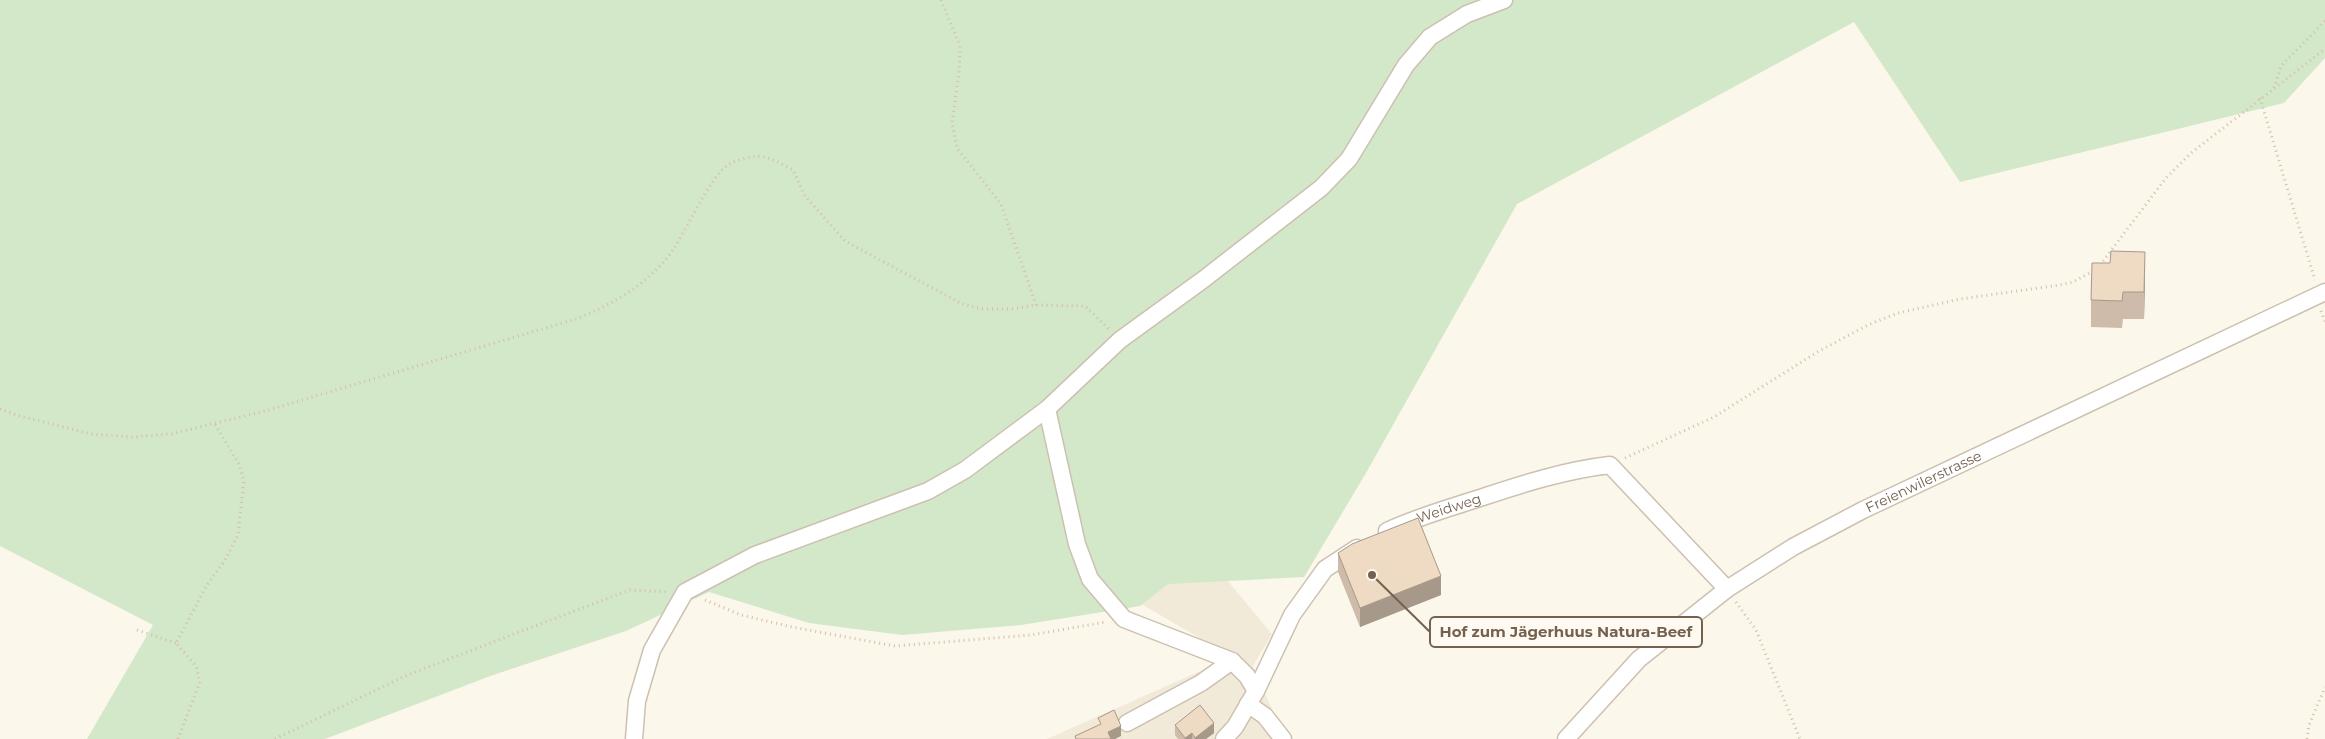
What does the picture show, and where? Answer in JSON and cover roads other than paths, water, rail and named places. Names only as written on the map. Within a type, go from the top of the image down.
[{"type":"street","points":[[634,739],[637,701],[652,650],[685,592],[755,555],[928,491],[965,470],[1046,409],[1120,340],[1204,279],[1321,188],[1349,159],[1406,65],[1430,37],[1467,14],[1504,0]]},
{"type":"street","name":"Freienwilerstrasse","points":[[1566,739],[1639,659],[1727,588],[1793,547],[1862,510],[2323,293]]},
{"type":"street","points":[[1046,409],[1076,544],[1090,579],[1124,620],[1232,661],[1247,676],[1252,698],[1283,739]]},
{"type":"street","name":"Weidweg","points":[[1224,739],[1235,727],[1252,698],[1292,615],[1325,569],[1365,542],[1413,519],[1512,488],[1610,465],[1727,588]]},
{"type":"street","points":[[1127,723],[1201,683],[1232,661]]},
{"type":"place","name":"Hof zum Jägerhuus Natura-Beef","points":[[1372,575]]}]
